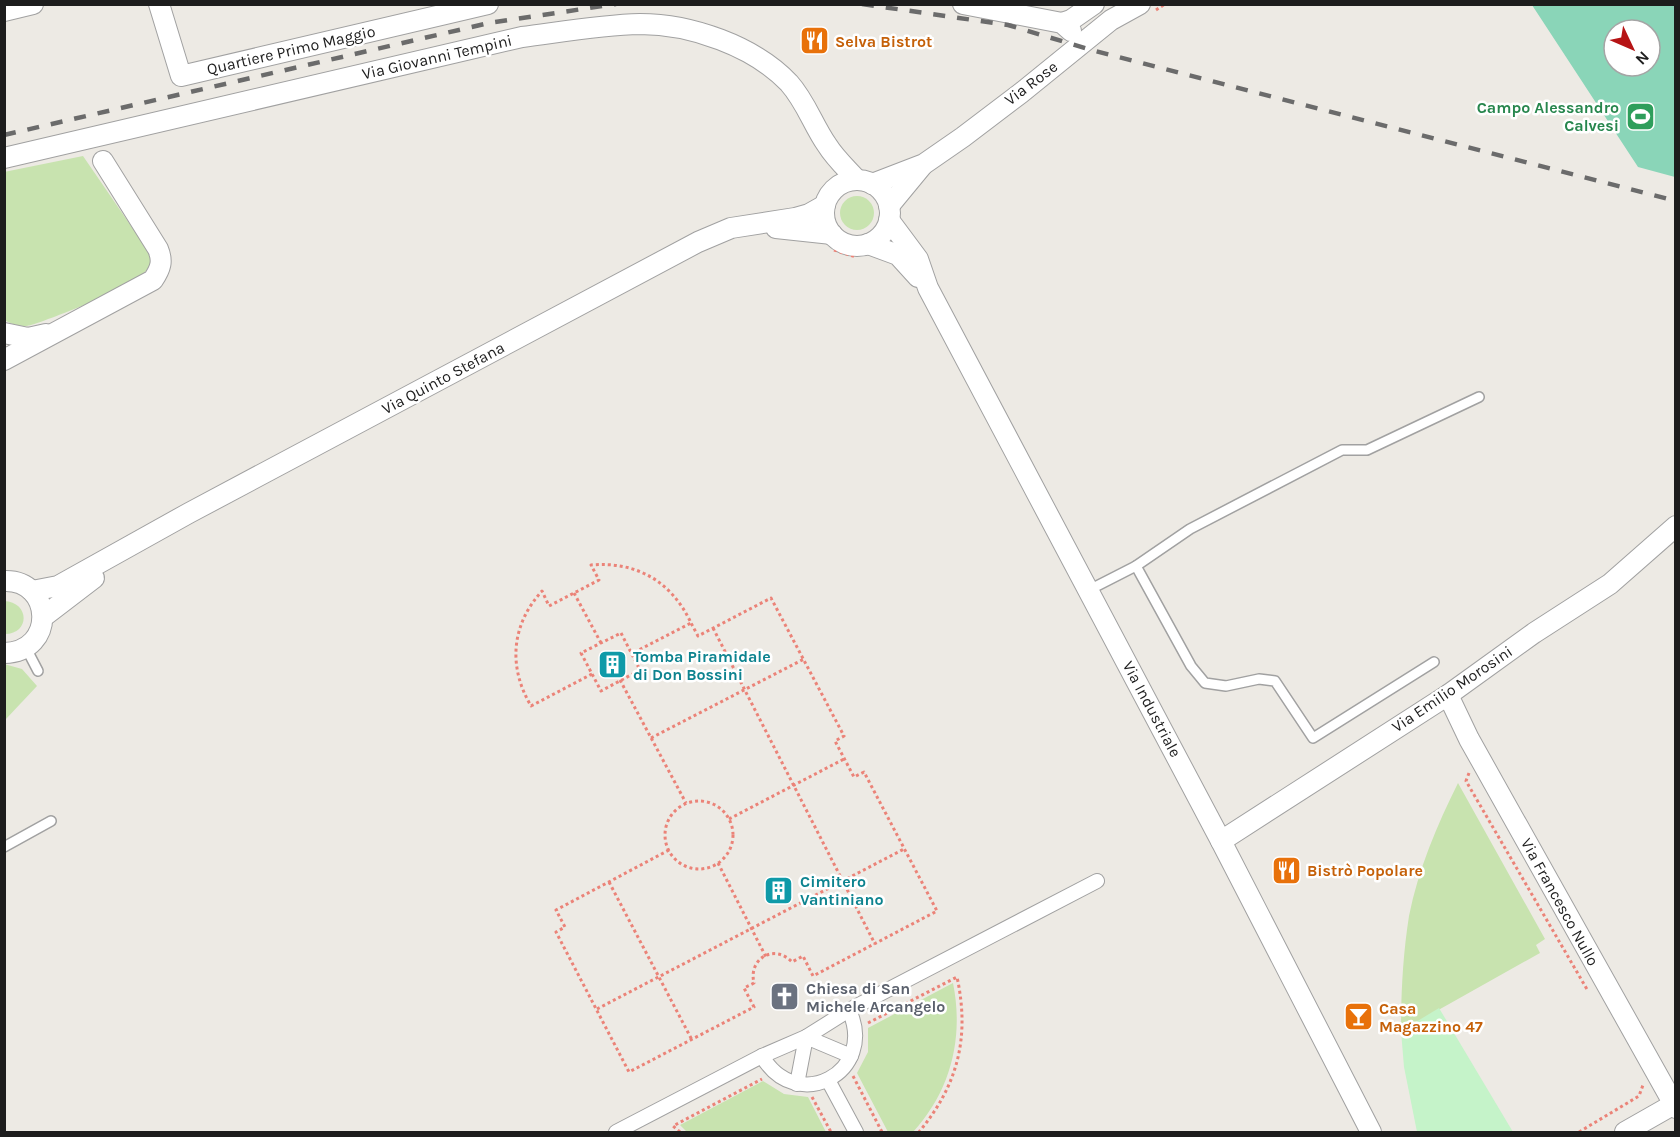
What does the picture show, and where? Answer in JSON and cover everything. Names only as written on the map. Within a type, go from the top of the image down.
[{"type":"street","points":[[4,11],[33,4]]},
{"type":"street","name":"Quartiere Primo Maggio","points":[[159,4],[181,76],[479,5]]},
{"type":"street","points":[[963,4],[1067,27],[1071,20],[1094,4]]},
{"type":"street","name":"Via Rose","points":[[889,213],[924,164],[1021,93],[1111,20],[1140,4]]},
{"type":"street","name":"Via Giovanni Tempini","points":[[4,158],[522,37],[593,27],[642,24],[712,36],[746,50],[772,67],[802,99],[827,147],[864,182]]},
{"type":"street","name":"Via Giovanni Tempini","points":[[827,147],[828,199]]},
{"type":"street","points":[[4,360],[153,280],[160,270],[162,260],[158,249],[103,161]]},
{"type":"street","name":"Via Rose","points":[[864,182],[924,164]]},
{"type":"street","points":[[846,182],[864,182],[883,193],[889,213],[884,230],[877,238],[868,244],[848,244],[832,234],[826,225],[824,215],[828,199],[837,186],[846,182]]},
{"type":"street","name":"Via Quinto Stefana","points":[[32,591],[58,586],[698,242],[730,228],[795,219],[809,214],[828,199]]},
{"type":"street","name":"Via Industriale","points":[[889,213],[918,259],[928,288],[1221,841],[1371,1132]]},
{"type":"street","name":"Via Quinto Stefana","points":[[744,226],[832,234]]},
{"type":"street","name":"Via Industriale","points":[[868,244],[897,255],[928,288]]},
{"type":"street","points":[[4,333],[28,338],[54,332]]},
{"type":"street","name":"Via Emilio Morosini","points":[[1221,841],[1448,695],[1534,633],[1610,584],[1676,526]]},
{"type":"street","name":"Via Quinto Stefana","points":[[43,616],[146,538]]},
{"type":"street","points":[[4,581],[22,584],[32,591],[40,603],[43,616],[39,635],[26,648],[15,653],[4,653]]},
{"type":"street","name":"Via Francesco Nullo","points":[[1448,695],[1469,739],[1673,1103]]},
{"type":"street","points":[[616,1132],[762,1056],[806,1037],[849,1010],[1097,881]]},
{"type":"street","points":[[762,1056],[774,1072],[802,1084],[828,1080],[849,1060],[854,1047],[855,1029],[849,1010]]},
{"type":"street","points":[[806,1037],[849,1060]]},
{"type":"street","points":[[802,1084],[806,1037]]},
{"type":"street","points":[[828,1080],[856,1132]]},
{"type":"street","points":[[1625,1132],[1673,1103]]},
{"type":"lane","points":[[1089,590],[1136,566],[1190,529],[1342,450],[1367,450],[1479,397]]},
{"type":"lane","points":[[1136,566],[1191,666],[1205,683],[1226,686],[1258,679],[1275,681],[1313,738],[1434,662]]},
{"type":"lane","points":[[26,648],[38,671]]},
{"type":"lane","points":[[4,847],[51,821]]},
{"type":"path","points":[[592,674],[531,706],[517,675],[515,652],[522,619],[534,599],[542,591],[549,606],[599,580],[591,565],[625,566],[646,574],[665,586],[680,603],[698,636],[771,598],[844,736],[835,741],[844,759],[854,777],[864,772],[937,911],[813,976],[803,956],[792,962],[782,955],[771,953],[755,964],[752,976],[754,983],[744,988],[754,1007],[629,1072],[556,932],[565,927],[556,910],[669,850]]},
{"type":"path","points":[[574,593],[601,643]]},
{"type":"path","points":[[632,654],[691,623]]},
{"type":"path","points":[[713,628],[875,944]]},
{"type":"path","points":[[621,633],[640,670],[600,691],[581,653],[601,643],[621,633]]},
{"type":"path","points":[[651,738],[804,659]]},
{"type":"path","points":[[620,680],[686,804]]},
{"type":"path","points":[[729,819],[844,759]]},
{"type":"path","points":[[1470,772],[1466,781],[1590,993]]},
{"type":"path","points":[[702,801],[711,803],[724,812],[729,819],[732,827],[732,843],[729,851],[718,863],[703,868],[687,866],[680,863],[669,850],[666,837],[668,824],[675,812],[686,804],[702,801]]},
{"type":"path","points":[[596,1010],[904,849]]},
{"type":"path","points":[[718,863],[766,957]]},
{"type":"path","points":[[609,882],[692,1040]]},
{"type":"path","points":[[855,1029],[957,977],[962,1010],[962,1035],[958,1060],[947,1091],[919,1132]]},
{"type":"path","points":[[849,1060],[882,1132]]},
{"type":"path","points":[[680,1132],[674,1126],[774,1072]]},
{"type":"path","points":[[802,1084],[831,1132]]},
{"type":"path","points":[[1579,1132],[1639,1096],[1643,1084]]},
{"type":"green space","name":"Campo Alessandro Calvesi","points":[[1532,5],[1675,5],[1675,177],[1638,167]]},
{"type":"green space","points":[[83,156],[153,258],[144,273],[133,282],[95,301],[26,326],[10,323],[5,320],[4,172]]},
{"type":"green space","points":[[857,196],[869,201],[874,213],[869,225],[857,230],[845,225],[840,213],[845,201]]},
{"type":"green space","points":[[4,601],[19,607],[24,618],[23,624],[13,633],[5,634]]},
{"type":"green space","points":[[4,664],[22,669],[37,686],[6,719]]},
{"type":"green space","points":[[1458,783],[1545,939],[1536,945],[1540,953],[1401,1031],[1402,987],[1409,916],[1429,848]]},
{"type":"green space","points":[[953,983],[957,1023],[955,1043],[945,1081],[937,1099],[913,1132],[888,1132],[857,1073],[868,1052],[868,1028]]},
{"type":"green space","points":[[1439,1008],[1513,1132],[1417,1132],[1404,1067],[1401,1031]]},
{"type":"green space","points":[[763,1081],[784,1094],[808,1097],[826,1132],[687,1132],[680,1125]]},
{"type":"railway","points":[[4,135],[489,23],[616,4]]},
{"type":"railway","points":[[862,4],[1008,25],[1095,51],[1676,201]]},
{"type":"place","name":"Selva Bistrot","points":[[814,41]]},
{"type":"place","name":"Campo Alessandro Calvesi","points":[[1640,116]]},
{"type":"place","name":"Tomba Piramidale di Don Bossini","points":[[612,665]]},
{"type":"place","name":"Bistrò Popolare","points":[[1286,870]]},
{"type":"place","name":"Cimitero Vantiniano","points":[[779,890]]},
{"type":"place","name":"Chiesa di San Michele Arcangelo","points":[[785,997]]},
{"type":"place","name":"Casa Magazzino 47","points":[[1358,1017]]}]
